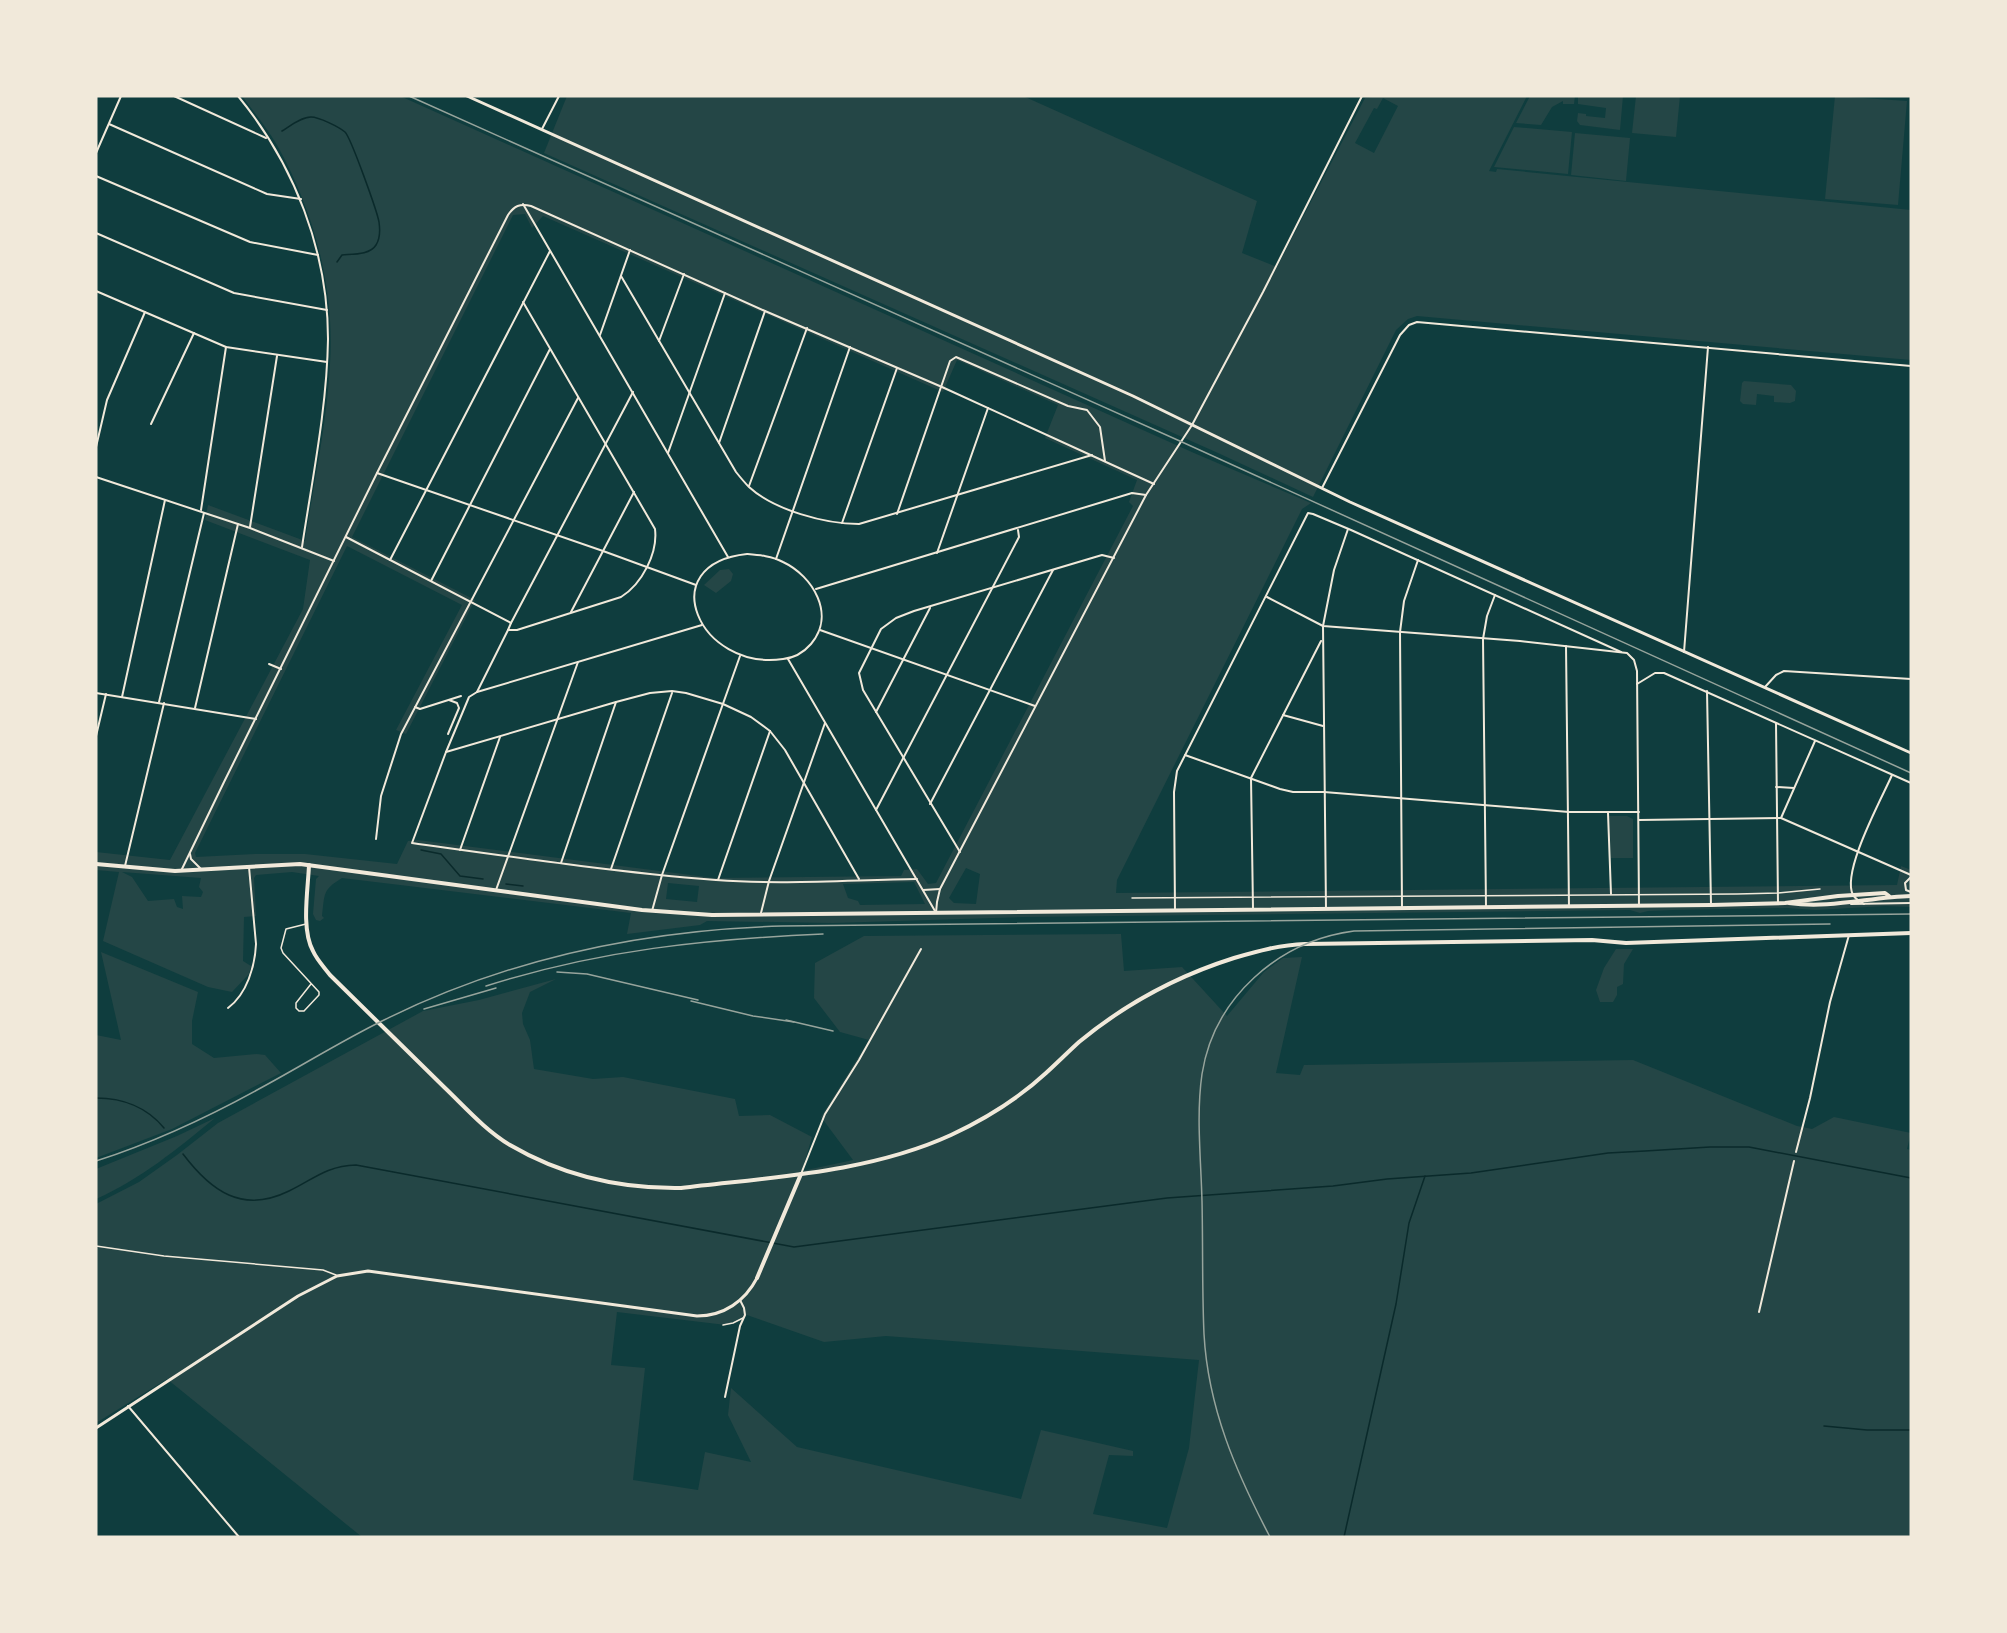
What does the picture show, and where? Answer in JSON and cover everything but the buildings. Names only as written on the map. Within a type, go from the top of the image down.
[{"type":"main road","points":[[96,864],[182,871],[287,864],[309,865],[691,915],[1402,909],[1778,903],[1803,905],[1839,904],[1911,894]]},
{"type":"main road","points":[[309,865],[307,924],[312,950],[330,975],[474,1116],[508,1144],[569,1173],[620,1186],[661,1189],[801,1174],[897,1155],[953,1134],[1016,1097],[1046,1074],[1080,1041],[1166,984],[1204,968],[1262,950],[1305,944],[1580,940],[1626,943],[1911,933]]},
{"type":"main road","points":[[1785,903],[1853,895],[1886,893],[1889,896]]},
{"type":"main road","points":[[757,1278],[801,1174]]},
{"type":"main road","points":[[784,1176],[793,1177],[796,1184]]},
{"type":"street","points":[[96,153],[121,96]]},
{"type":"street","points":[[174,96],[269,139]]},
{"type":"street","points":[[238,96],[269,139],[300,199],[318,255],[327,310],[325,393],[302,548]]},
{"type":"street","points":[[467,96],[1122,391],[1322,488],[1911,753]]},
{"type":"street","points":[[542,129],[559,96]]},
{"type":"street","points":[[936,913],[940,889],[1035,706],[1146,495],[1192,425],[1263,292],[1362,96]]},
{"type":"street","points":[[109,124],[267,194],[300,199]]},
{"type":"street","points":[[96,176],[249,242],[318,255]]},
{"type":"street","points":[[182,871],[377,473],[513,207],[523,204],[531,206],[942,387],[1154,484]]},
{"type":"street","points":[[523,204],[728,557]]},
{"type":"street","points":[[96,233],[234,292],[327,310]]},
{"type":"street","points":[[599,336],[630,250]]},
{"type":"street","points":[[390,560],[550,251]]},
{"type":"street","points":[[659,341],[684,274]]},
{"type":"street","points":[[621,276],[736,472],[749,487],[769,501],[842,524],[859,524],[1092,455]]},
{"type":"street","points":[[96,291],[226,347],[327,362]]},
{"type":"street","points":[[668,453],[725,293]]},
{"type":"street","points":[[508,630],[517,630],[625,595],[646,567],[656,541],[655,529],[523,302]]},
{"type":"street","points":[[719,443],[765,311]]},
{"type":"street","points":[[96,447],[107,400],[145,312]]},
{"type":"street","points":[[1322,488],[1400,335],[1409,325],[1423,322],[1911,366]]},
{"type":"street","points":[[749,487],[807,328]]},
{"type":"street","points":[[151,424],[194,333]]},
{"type":"street","points":[[159,702],[202,512],[226,347]]},
{"type":"street","points":[[776,559],[850,347]]},
{"type":"street","points":[[1684,652],[1708,348]]},
{"type":"street","points":[[431,581],[550,349]]},
{"type":"street","points":[[250,528],[277,356]]},
{"type":"street","points":[[896,514],[953,358],[959,357],[1068,406],[1087,410],[1100,427],[1105,461]]},
{"type":"street","points":[[842,524],[897,368]]},
{"type":"street","points":[[477,692],[633,392]]},
{"type":"street","points":[[376,839],[381,796],[401,734],[578,398]]},
{"type":"street","points":[[937,553],[988,408]]},
{"type":"street","points":[[377,473],[696,585]]},
{"type":"street","points":[[96,477],[250,528],[334,561]]},
{"type":"street","points":[[571,613],[634,492]]},
{"type":"street","points":[[815,590],[1132,493],[1146,495]]},
{"type":"street","points":[[122,697],[165,500]]},
{"type":"street","points":[[1175,911],[1174,792],[1177,771],[1308,513],[1348,528],[1621,652]]},
{"type":"street","points":[[195,708],[238,524]]},
{"type":"street","points":[[1326,909],[1323,626],[1334,570],[1348,528]]},
{"type":"street","points":[[876,810],[1019,537],[1018,529]]},
{"type":"street","points":[[346,537],[512,623]]},
{"type":"street","points":[[757,555],[776,559],[800,573],[815,590],[821,605],[820,630],[808,647],[788,659],[764,661],[740,656],[715,640],[702,625],[695,604],[696,585],[708,568],[728,557],[757,555]]},
{"type":"street","points":[[960,852],[862,690],[859,673],[881,629],[896,618],[931,606],[1102,555],[1114,558]]},
{"type":"street","points":[[1402,909],[1400,632],[1404,601],[1418,560]]},
{"type":"street","points":[[930,804],[1053,570]]},
{"type":"street","points":[[1486,907],[1483,639],[1487,616],[1495,595]]},
{"type":"street","points":[[1267,596],[1323,626],[1566,645],[1627,653],[1635,663],[1637,684],[1639,906]]},
{"type":"street","points":[[876,712],[931,606]]},
{"type":"street","points":[[702,625],[477,692],[468,698],[412,843],[561,863],[718,880],[769,882],[917,879]]},
{"type":"street","points":[[820,630],[1035,706]]},
{"type":"street","points":[[1253,910],[1251,778],[1323,639]]},
{"type":"street","points":[[1566,645],[1569,907]]},
{"type":"street","points":[[652,910],[662,875],[740,656]]},
{"type":"street","points":[[788,659],[936,913]]},
{"type":"street","points":[[496,890],[578,662]]},
{"type":"street","points":[[269,664],[281,669]]},
{"type":"street","points":[[1764,688],[1776,675],[1784,671],[1911,679]]},
{"type":"street","points":[[1637,684],[1660,672],[1911,783]]},
{"type":"street","points":[[446,752],[650,693],[672,691],[686,693],[723,704],[751,717],[770,731],[785,750],[859,879]]},
{"type":"street","points":[[611,869],[672,691]]},
{"type":"street","points":[[1707,691],[1711,904]]},
{"type":"street","points":[[96,693],[256,719]]},
{"type":"street","points":[[96,736],[106,694]]},
{"type":"street","points":[[415,707],[420,709],[461,696]]},
{"type":"street","points":[[448,734],[459,708],[456,703],[449,700]]},
{"type":"street","points":[[561,863],[616,702]]},
{"type":"street","points":[[125,866],[165,703]]},
{"type":"street","points":[[1283,715],[1323,726]]},
{"type":"street","points":[[1776,722],[1778,903]]},
{"type":"street","points":[[760,915],[769,882],[825,723]]},
{"type":"street","points":[[718,880],[770,731]]},
{"type":"street","points":[[460,850],[500,737]]},
{"type":"street","points":[[1781,818],[1816,740]]},
{"type":"street","points":[[1185,755],[1293,792],[1324,792],[1569,812],[1639,812]]},
{"type":"street","points":[[1864,904],[1853,895],[1852,874],[1858,851],[1892,775]]},
{"type":"street","points":[[1776,787],[1794,788]]},
{"type":"street","points":[[1608,813],[1611,894]]},
{"type":"street","points":[[1640,820],[1781,818],[1911,876],[1905,882]]},
{"type":"street","points":[[190,851],[191,859],[202,870]]},
{"type":"street","points":[[228,1008],[245,987],[256,954],[249,867]]},
{"type":"street","points":[[1902,871],[1905,888],[1911,894]]},
{"type":"street","points":[[923,890],[940,889]]},
{"type":"street","points":[[1839,904],[1911,903]]},
{"type":"street","points":[[1796,1152],[1830,1002],[1849,935]]},
{"type":"street","points":[[801,1174],[825,1114],[859,1060],[921,949]]},
{"type":"street","points":[[1759,1312],[1794,1161]]},
{"type":"street","points":[[96,1428],[298,1296],[337,1276],[368,1271],[698,1316],[721,1312],[740,1300],[757,1278]]},
{"type":"street","points":[[725,1397],[744,1318],[745,1311],[740,1300]]},
{"type":"street","points":[[128,1407],[239,1537]]},
{"type":"lane","points":[[1132,898],[1711,894],[1778,893],[1820,889]]},
{"type":"lane","points":[[307,924],[286,928],[281,948],[319,992],[319,995],[304,1011],[299,1011],[296,1003],[311,984]]},
{"type":"lane","points":[[96,1246],[164,1256],[323,1270],[337,1276]]},
{"type":"lane","points":[[723,1325],[744,1318]]},
{"type":"shaded area","points":[[242,96],[400,96],[1194,453],[1311,503],[1302,509],[1117,880],[1116,893],[1897,885],[1901,866],[1911,870],[1911,907],[1885,906],[1816,910],[1787,908],[1673,910],[1640,913],[1630,910],[1024,917],[833,923],[707,921],[700,925],[627,934],[631,913],[342,878],[328,889],[324,897],[322,916],[324,918],[320,921],[316,920],[313,914],[316,879],[319,876],[292,872],[256,875],[254,878],[256,916],[244,917],[243,961],[251,966],[249,974],[232,992],[208,987],[103,941],[119,872],[96,870],[96,852],[170,860],[303,609],[310,560],[205,520],[208,505],[305,541],[323,430],[330,364],[329,307],[319,251],[311,223],[302,196],[277,145]],"holes":[[[525,214],[532,228],[543,216],[943,392],[957,360],[1058,405],[1045,438],[1137,480],[1129,502],[1133,506],[936,883],[928,884],[917,869],[904,870],[901,876],[714,878],[418,840],[408,841],[397,864],[305,854],[196,857],[195,853],[347,546],[462,605],[396,730],[406,734],[475,600],[352,537],[513,215]],[[966,868],[980,874],[976,904],[954,903],[949,898]],[[122,872],[201,878],[199,887],[203,892],[201,897],[182,896],[183,909],[177,907],[174,899],[148,901],[132,877]],[[914,882],[925,904],[860,905],[858,901],[848,898],[843,884]],[[668,883],[699,886],[697,902],[666,899]]]},
{"type":"shaded area","points":[[567,96],[1023,96],[1257,201],[1242,253],[1277,267],[1365,98],[1378,96],[1527,96],[1489,171],[1496,172],[1497,169],[1911,210],[1911,360],[1417,316],[1408,319],[1396,330],[1313,497],[544,153]],"holes":[[[1383,98],[1398,106],[1374,153],[1355,143],[1374,108],[1377,109]]]},
{"type":"shaded area","points":[[1530,96],[1575,96],[1574,104],[1563,104],[1563,101],[1552,107],[1541,125],[1516,123]]},
{"type":"shaded area","points":[[1578,96],[1623,96],[1620,130],[1580,125],[1577,121],[1578,113],[1605,118],[1606,108],[1578,104]]},
{"type":"shaded area","points":[[1636,96],[1680,96],[1676,137],[1632,133]]},
{"type":"shaded area","points":[[1835,96],[1907,101],[1898,205],[1825,199]]},
{"type":"shaded area","points":[[1514,127],[1572,132],[1568,174],[1494,167]]},
{"type":"shaded area","points":[[1575,133],[1630,138],[1626,181],[1571,175]]},
{"type":"shaded area","points":[[1744,381],[1791,385],[1796,391],[1795,401],[1774,402],[1774,396],[1757,394],[1756,405],[1743,404],[1740,401]]},
{"type":"shaded area","points":[[729,569],[733,574],[731,581],[716,593],[704,585],[720,570]]},
{"type":"shaded area","points":[[1609,816],[1627,816],[1633,819],[1633,858],[1611,858]]},
{"type":"shaded area","points":[[1121,934],[1124,971],[1182,967],[1227,1016],[1264,972],[1283,958],[1302,957],[1276,1073],[1300,1075],[1304,1065],[1633,1060],[1797,1126],[1812,1129],[1834,1117],[1911,1133],[1907,1149],[1911,1150],[1911,1537],[362,1537],[167,1379],[96,1423],[96,1204],[139,1182],[218,1123],[423,1011],[479,1000],[556,979],[530,992],[522,1013],[523,1024],[530,1040],[534,1069],[593,1079],[623,1077],[735,1099],[739,1116],[770,1115],[812,1137],[802,1171],[853,1160],[821,1117],[869,1040],[840,1032],[814,998],[815,963],[864,936]],"holes":[[[617,1312],[726,1325],[747,1315],[824,1342],[886,1336],[1199,1360],[1189,1448],[1167,1528],[1093,1514],[1109,1455],[1133,1456],[1133,1451],[1041,1430],[1021,1499],[797,1447],[731,1388],[728,1415],[751,1462],[705,1452],[698,1490],[633,1480],[645,1368],[611,1365]]]},
{"type":"shaded area","points":[[1616,949],[1633,949],[1624,964],[1623,984],[1617,987],[1617,995],[1613,1002],[1600,1002],[1596,990],[1604,968]]},
{"type":"shaded area","points":[[101,952],[198,992],[192,1021],[192,1044],[214,1058],[265,1055],[281,1073],[172,1129],[96,1158],[96,1035],[121,1040]]},
{"type":"shaded area","points":[[215,1118],[143,1173],[96,1199],[96,1169]]},
{"type":"waterway","points":[[282,131],[303,118],[315,117],[345,132],[353,147],[377,215],[379,237],[376,245],[370,251],[342,255],[337,262]]},
{"type":"waterway","points":[[421,850],[441,854],[460,876],[483,879]]},
{"type":"waterway","points":[[506,884],[523,886]]},
{"type":"waterway","points":[[96,1098],[133,1105],[150,1114],[164,1128]]},
{"type":"waterway","points":[[183,1154],[216,1188],[242,1199],[272,1198],[328,1171],[356,1165],[794,1247],[1167,1198],[1471,1173],[1608,1153],[1749,1147],[1911,1178]]},
{"type":"waterway","points":[[1344,1537],[1396,1304],[1409,1223],[1425,1176]]},
{"type":"waterway","points":[[1824,1426],[1867,1430],[1911,1430]]},
{"type":"railway","points":[[409,96],[1182,442],[1911,773]]},
{"type":"railway","points":[[96,1161],[198,1120],[368,1028],[431,998],[528,964],[578,951],[679,934],[782,926],[1911,914]]},
{"type":"railway","points":[[1270,1537],[1235,1464],[1226,1439],[1211,1388],[1204,1334],[1200,1090],[1209,1046],[1220,1021],[1235,998],[1254,978],[1276,961],[1300,947],[1326,937],[1354,931],[1830,924]]},
{"type":"railway","points":[[486,986],[570,963],[653,948],[737,939],[823,934]]},
{"type":"railway","points":[[557,972],[587,974],[698,1000]]},
{"type":"railway","points":[[424,1009],[496,988]]},
{"type":"railway","points":[[691,1001],[753,1016],[794,1022]]},
{"type":"railway","points":[[786,1020],[833,1031]]}]
